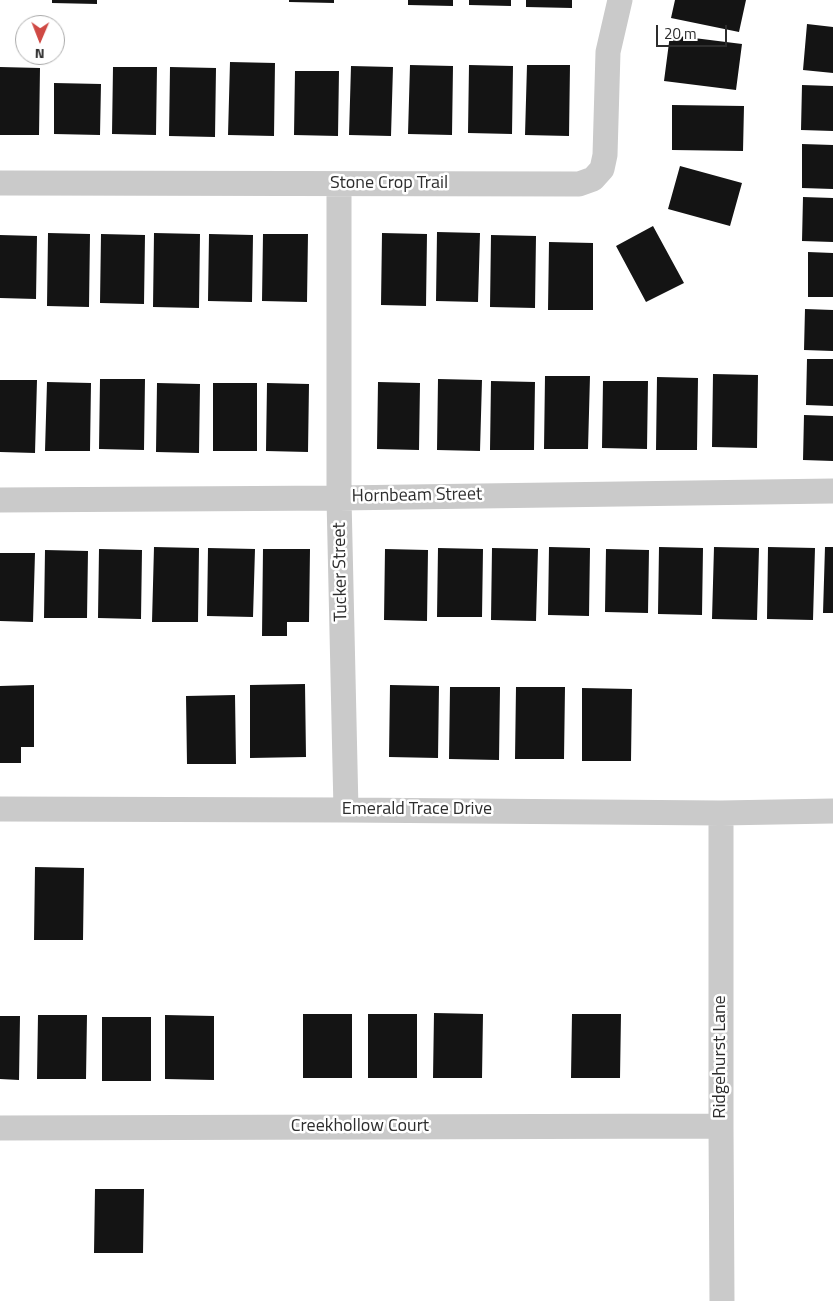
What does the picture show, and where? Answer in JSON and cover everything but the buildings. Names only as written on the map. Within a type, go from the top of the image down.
[{"type":"street","name":"Stone Crop Trail","points":[[0,182],[579,184],[593,179],[602,169],[605,155],[608,52],[620,0]]},
{"type":"street","name":"Tucker Street","points":[[338,184],[339,498],[346,810]]},
{"type":"street","name":"Hornbeam Street","points":[[0,500],[339,498],[833,491]]},
{"type":"street","name":"Emerald Trace Drive","points":[[0,809],[833,811]]},
{"type":"street","name":"Ridgehurst Lane","points":[[721,812],[722,1301]]},
{"type":"street","name":"Creekhollow Court","points":[[0,1128],[721,1126]]}]
